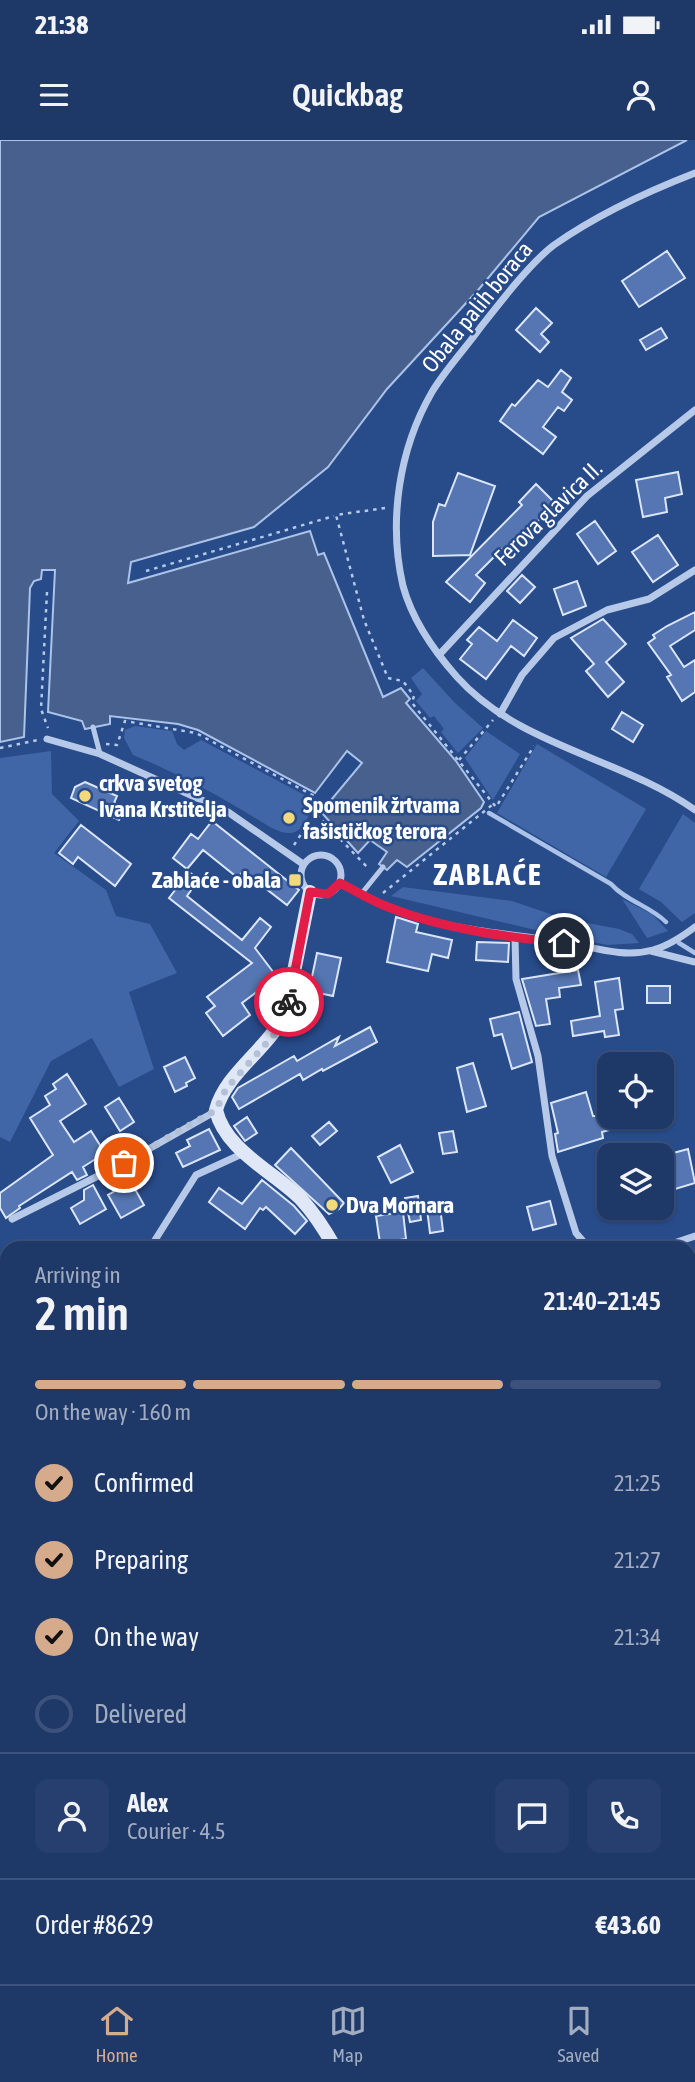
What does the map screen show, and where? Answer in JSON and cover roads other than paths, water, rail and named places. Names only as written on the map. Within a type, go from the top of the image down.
[{"type":"street","name":"Obala palih boraca","points":[[695,173],[633,197],[552,247],[495,309],[432,392],[405,455],[396,507],[404,586],[422,630],[458,679],[500,714],[539,737],[644,779],[695,810]]},
{"type":"street","name":"Ferova glavica II.","points":[[439,654],[587,496],[695,410]]},
{"type":"street","points":[[500,714],[522,675],[554,638],[607,610],[649,599],[695,570]]},
{"type":"street","points":[[48,735],[100,754],[228,813],[303,864]]},
{"type":"street","points":[[12,1219],[124,1163],[216,1110],[226,1089],[279,1029],[286,1011],[310,892],[300,876],[303,864],[313,856],[332,857],[340,867],[340,883],[328,894],[310,892]]},
{"type":"street","points":[[340,883],[379,902],[434,921],[515,938],[621,953],[650,951],[668,944],[695,927]]},
{"type":"street","points":[[515,938],[516,979],[538,1056],[552,1156],[576,1233],[583,1241]]},
{"type":"street","points":[[650,951],[695,962]]},
{"type":"street","points":[[216,1110],[224,1129],[245,1153],[300,1198],[323,1225],[331,1241]]},
{"type":"street","points":[[154,1241],[196,1175],[245,1153]]},
{"type":"lane","points":[[93,727],[100,754]]},
{"type":"lane","points":[[362,893],[383,867]]},
{"type":"waterway","points":[[489,813],[611,884],[666,922]]},
{"type":"waterway","points":[[679,943],[695,953]]},
{"type":"place","name":"crkva svetog Ivana Krstitelja","points":[[85,796]]},
{"type":"place","name":"Spomenik žrtvama fašističkog terora","points":[[289,818]]},
{"type":"place","name":"Zablaće - obala","points":[[295,880]]},
{"type":"place","name":"Dva Mornara","points":[[332,1205]]},
{"type":"district","name":"ZABLAĆE","points":[[488,874]]}]
